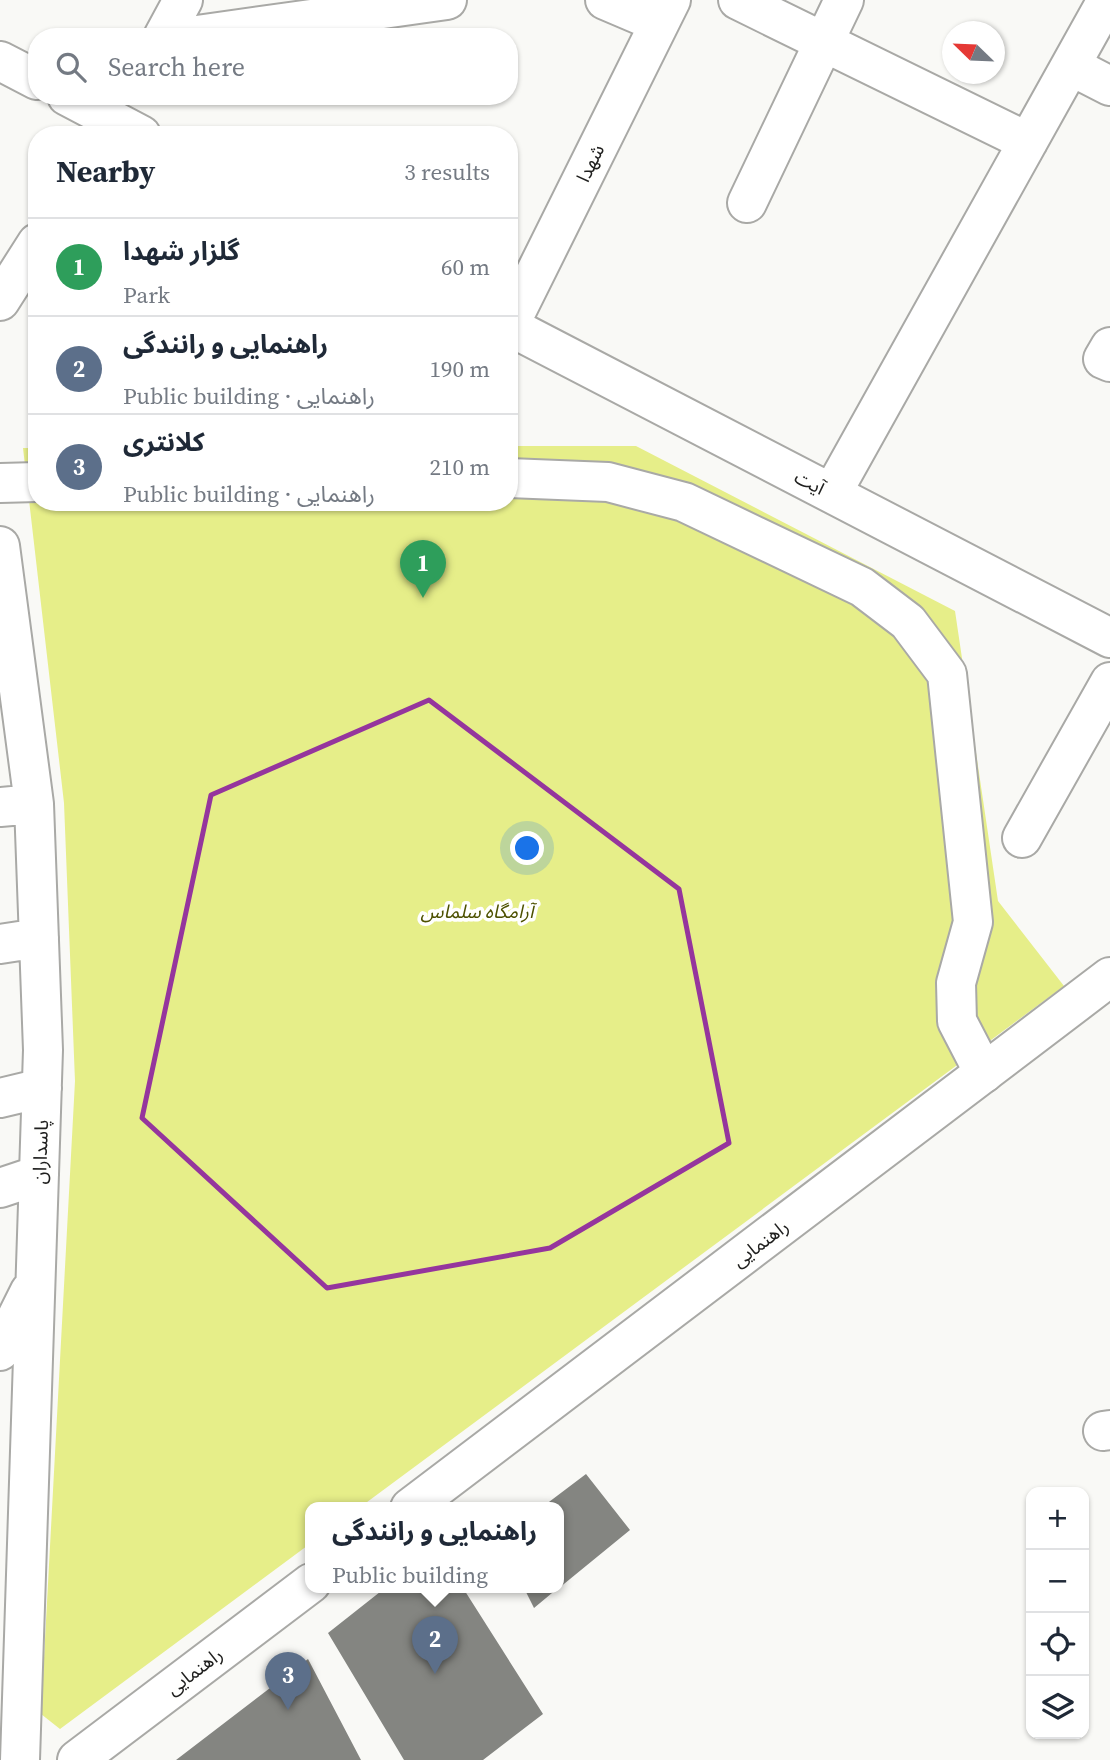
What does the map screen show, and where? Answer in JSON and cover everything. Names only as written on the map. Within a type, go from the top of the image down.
[{"type":"street","points":[[168,28],[183,0]]},
{"type":"street","points":[[247,28],[447,0]]},
{"type":"street","points":[[605,0],[665,12]]},
{"type":"street","points":[[738,0],[1028,142]]},
{"type":"street","points":[[747,203],[844,0]]},
{"type":"street","points":[[832,493],[1107,0]]},
{"type":"street","name":"شهدا","points":[[518,308],[665,12]]},
{"type":"street","points":[[0,61],[28,75]]},
{"type":"street","points":[[1071,66],[1110,86]]},
{"type":"street","points":[[86,105],[123,122]]},
{"type":"street","points":[[0,301],[28,257]]},
{"type":"street","name":"آیت","points":[[518,331],[1110,638]]},
{"type":"street","points":[[1110,347],[1103,359],[1110,362]]},
{"type":"street","points":[[518,478],[608,482],[684,502],[862,587],[908,622],[947,674],[973,922],[956,983],[957,1021],[984,1073]]},
{"type":"street","points":[[0,483],[28,482]]},
{"type":"street","name":"پاسداران","points":[[0,546],[17,805],[39,938],[43,1050],[20,1760]]},
{"type":"street","points":[[1022,838],[1110,682]]},
{"type":"street","points":[[0,944],[39,938]]},
{"type":"street","name":"راهنمایی","points":[[418,1502],[1110,977]]},
{"type":"street","points":[[0,1098],[42,1087]]},
{"type":"street","points":[[0,1188],[39,1175]]},
{"type":"street","points":[[0,1351],[35,1281]]},
{"type":"street","name":"راهنمایی","points":[[77,1760],[305,1588]]},
{"type":"highlighted area","points":[[429,700],[679,889],[729,1143],[550,1248],[327,1288],[142,1118],[211,795]]},
{"type":"green space","name":"آرامگاه سلماس","points":[[518,446],[636,446],[955,611],[998,901],[1064,986],[367,1502],[305,1502],[305,1547],[60,1729],[41,1714],[75,1081],[64,803],[30,511],[518,511]]},
{"type":"green space","name":"آرامگاه سلماس","points":[[23,448],[28,448],[28,491]]},
{"type":"building","points":[[586,1474],[630,1530],[564,1584],[564,1502],[549,1502]]},
{"type":"building","points":[[379,1593],[466,1593],[543,1714],[483,1760],[404,1760],[328,1633]]},
{"type":"building","points":[[526,1593],[552,1593],[534,1608]]},
{"type":"building","points":[[308,1659],[361,1760],[176,1760]]},
{"type":"place","name":"گلزار شهدا","points":[[423,598]]},
{"type":"place","name":"راهنمایی و رانندگی","points":[[435,1674]]},
{"type":"place","name":"کلانتری","points":[[288,1710]]}]
